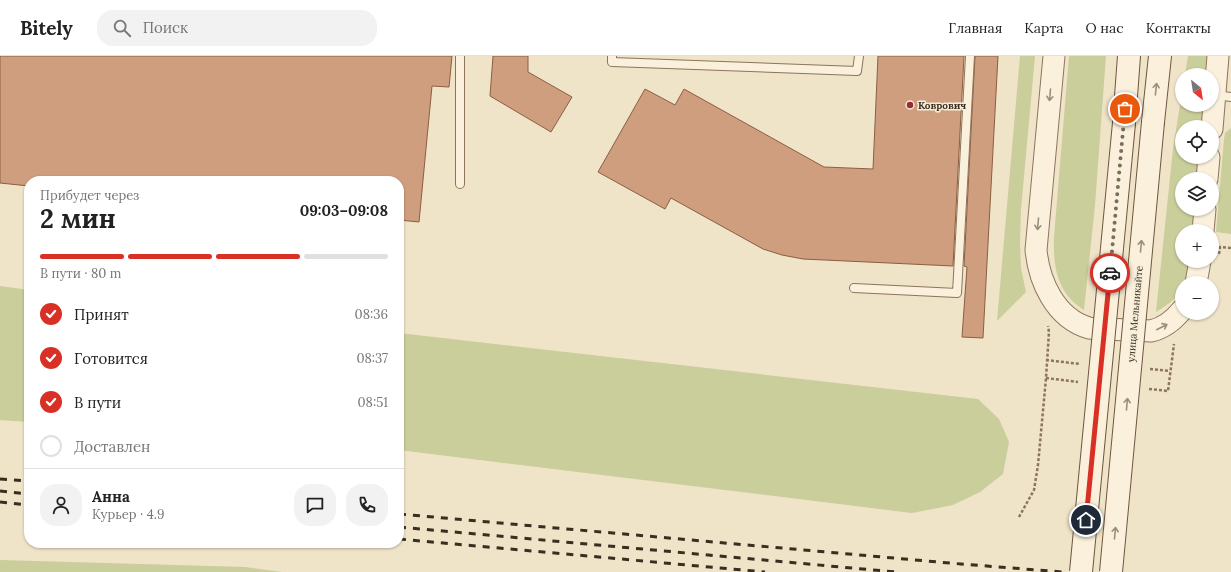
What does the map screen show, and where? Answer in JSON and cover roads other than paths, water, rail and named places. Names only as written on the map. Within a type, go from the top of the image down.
[{"type":"main road","points":[[1081,572],[1124,123],[1129,56]]},
{"type":"main road","name":"улица Мельникайте","points":[[1111,572],[1160,56]]},
{"type":"street","points":[[1054,56],[1036,250],[1041,277],[1046,289],[1053,301],[1075,322],[1090,328],[1151,331],[1158,330],[1166,326],[1175,318]]},
{"type":"street","points":[[1215,120],[1223,96],[1218,56]]},
{"type":"lane","points":[[460,56],[460,184]]},
{"type":"lane","points":[[612,56],[612,62],[857,71],[859,56]]},
{"type":"lane","points":[[854,288],[958,293],[970,56]]},
{"type":"railway","points":[[0,479],[24,481]]},
{"type":"railway","points":[[0,491],[24,493]]},
{"type":"railway","points":[[0,502],[24,504]]},
{"type":"railway","points":[[404,514],[1063,572]]},
{"type":"railway","points":[[404,527],[896,572]]},
{"type":"railway","points":[[404,539],[765,572]]},
{"type":"place","name":"Коврович","points":[[910,105]]}]
